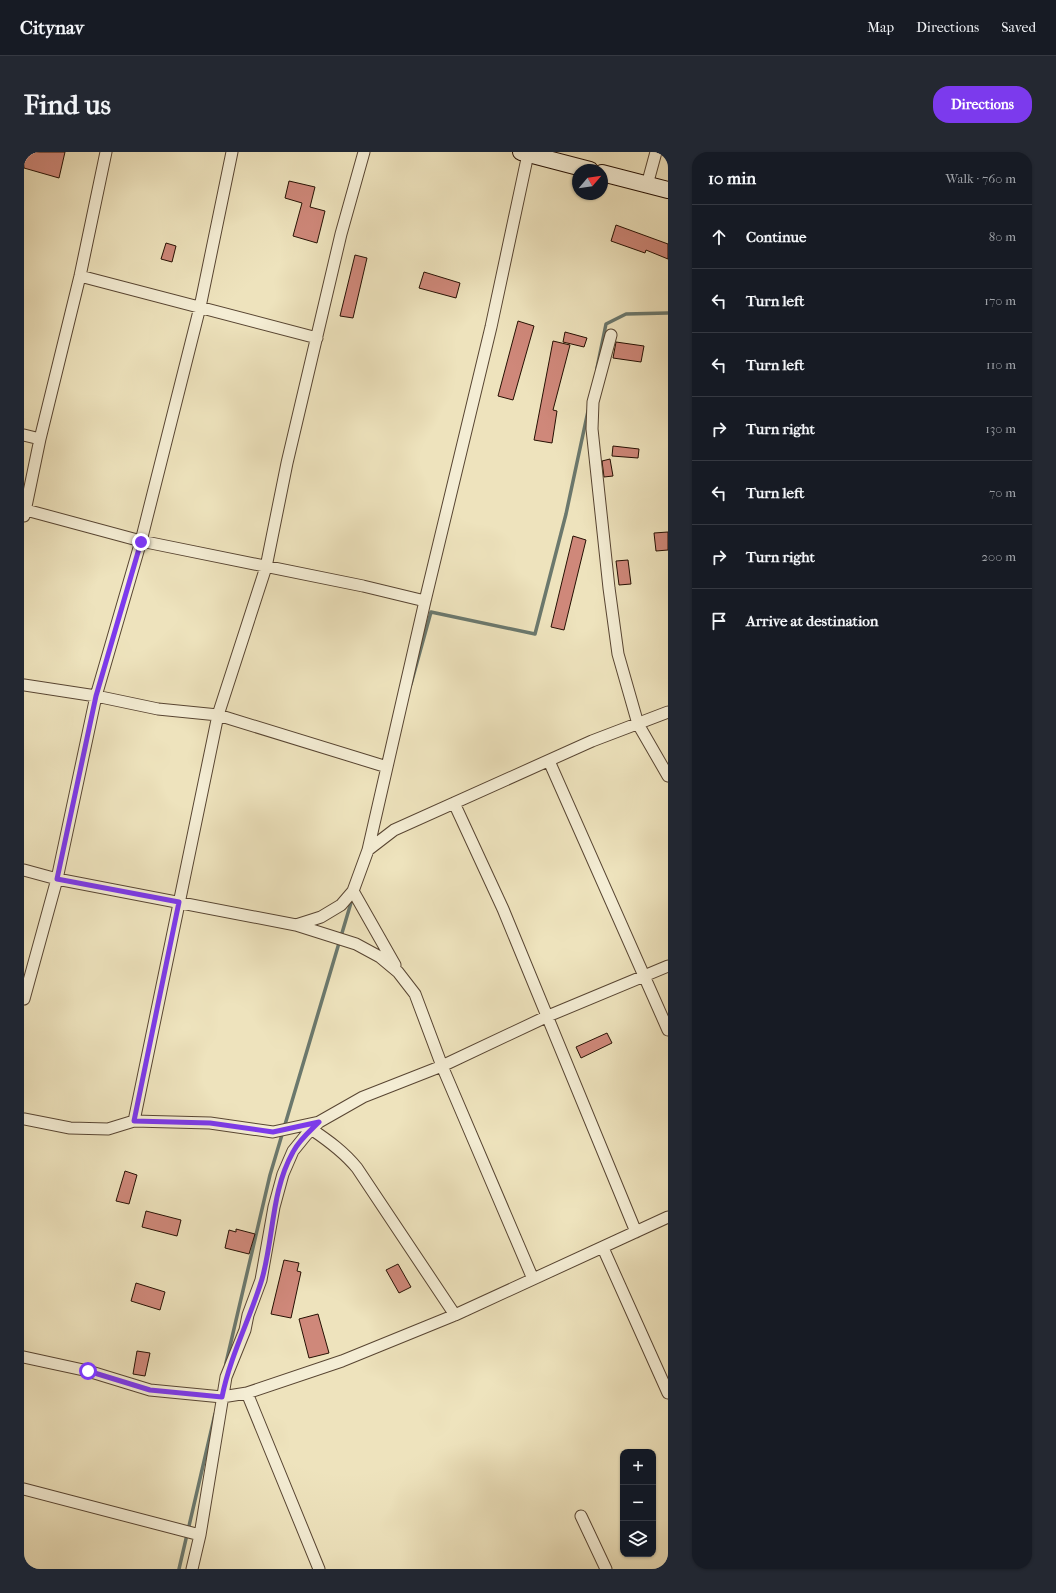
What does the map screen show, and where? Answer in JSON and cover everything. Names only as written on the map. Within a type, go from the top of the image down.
[{"type":"main road","points":[[524,153],[572,165]]},
{"type":"main road","points":[[608,175],[668,190]]},
{"type":"street","points":[[106,152],[80,276],[40,439],[25,513],[141,542],[363,586],[425,601]]},
{"type":"street","points":[[24,999],[57,879],[96,696],[141,542],[200,307],[232,152]]},
{"type":"street","points":[[134,1121],[218,715],[266,567],[287,463],[342,234],[364,152]]},
{"type":"street","points":[[648,185],[656,152]]},
{"type":"street","points":[[296,924],[321,917],[341,904],[353,891],[368,850],[425,601],[491,327],[524,153]]},
{"type":"street","points":[[80,276],[317,338]]},
{"type":"street","points":[[611,335],[593,402],[592,429],[618,654],[638,724],[668,776]]},
{"type":"street","points":[[24,435],[40,439]]},
{"type":"street","points":[[24,685],[96,696],[158,709],[218,715],[387,768]]},
{"type":"street","points":[[368,850],[394,830],[592,741],[668,712]]},
{"type":"street","points":[[549,761],[668,1030]]},
{"type":"street","points":[[454,803],[503,909],[636,1232]]},
{"type":"street","points":[[24,870],[57,879],[296,924],[356,944],[380,956],[398,972]]},
{"type":"street","points":[[353,891],[398,972],[415,994],[442,1066],[534,1279]]},
{"type":"street","points":[[192,1569],[200,1535],[226,1377],[245,1330],[248,1314],[261,1280],[274,1207],[283,1174],[293,1151],[315,1126],[363,1097],[442,1066],[548,1016],[668,966]]},
{"type":"street","points":[[24,1119],[70,1128],[108,1129],[134,1121],[210,1123],[273,1132],[315,1126]]},
{"type":"street","points":[[315,1126],[347,1156],[357,1168],[455,1315]]},
{"type":"street","points":[[24,1356],[88,1371],[150,1390],[222,1397],[247,1393],[342,1361],[455,1315],[668,1217]]},
{"type":"street","points":[[603,1248],[668,1393]]},
{"type":"street","points":[[247,1393],[319,1569]]},
{"type":"street","points":[[24,1488],[200,1535]]},
{"type":"street","points":[[581,1516],[606,1569]]},
{"type":"building","points":[[24,152],[65,152],[59,178],[24,168]]},
{"type":"building","points":[[289,181],[315,187],[310,207],[325,211],[317,243],[293,236],[302,203],[285,198]]},
{"type":"building","points":[[616,225],[668,244],[668,259],[646,250],[645,253],[611,241]]},
{"type":"building","points":[[166,243],[176,246],[172,262],[161,259]]},
{"type":"building","points":[[355,255],[367,258],[353,318],[340,316]]},
{"type":"building","points":[[424,272],[460,283],[456,298],[419,288]]},
{"type":"building","points":[[518,321],[534,326],[513,400],[498,396]]},
{"type":"building","points":[[565,332],[587,338],[584,347],[563,342]]},
{"type":"building","points":[[553,341],[570,345],[553,410],[557,411],[552,443],[534,440]]},
{"type":"building","points":[[616,342],[644,346],[641,362],[613,358]]},
{"type":"building","points":[[613,446],[639,449],[638,458],[612,456]]},
{"type":"building","points":[[610,459],[613,476],[604,477],[602,461]]},
{"type":"building","points":[[668,532],[668,550],[656,551],[654,533]]},
{"type":"building","points":[[573,536],[586,540],[564,630],[551,627]]},
{"type":"building","points":[[628,560],[631,584],[619,585],[616,561]]},
{"type":"building","points":[[607,1033],[612,1043],[581,1058],[576,1047]]},
{"type":"building","points":[[125,1171],[137,1175],[129,1204],[116,1201]]},
{"type":"building","points":[[146,1211],[181,1220],[177,1236],[142,1227]]},
{"type":"building","points":[[236,1229],[255,1234],[249,1254],[225,1248],[229,1230],[236,1232]]},
{"type":"building","points":[[284,1260],[299,1263],[297,1271],[301,1272],[291,1318],[271,1314]]},
{"type":"building","points":[[398,1264],[411,1287],[399,1293],[386,1270]]},
{"type":"building","points":[[136,1283],[165,1292],[160,1310],[131,1301]]},
{"type":"building","points":[[318,1314],[329,1353],[309,1358],[299,1319]]},
{"type":"building","points":[[137,1351],[150,1353],[145,1376],[133,1374]]},
{"type":"waterway","points":[[597,368],[606,324],[626,314],[668,313]]},
{"type":"waterway","points":[[411,684],[431,612],[535,634],[566,514],[588,411]]},
{"type":"waterway","points":[[226,1363],[270,1175],[353,896]]},
{"type":"waterway","points":[[179,1569],[215,1414]]},
{"type":"route","points":[[88,1371],[150,1390],[222,1397],[226,1377],[245,1330],[248,1314],[266,1265],[274,1207],[283,1174],[293,1151],[319,1122],[273,1132],[210,1123],[134,1121],[179,902],[57,879],[96,696],[141,542]]}]
